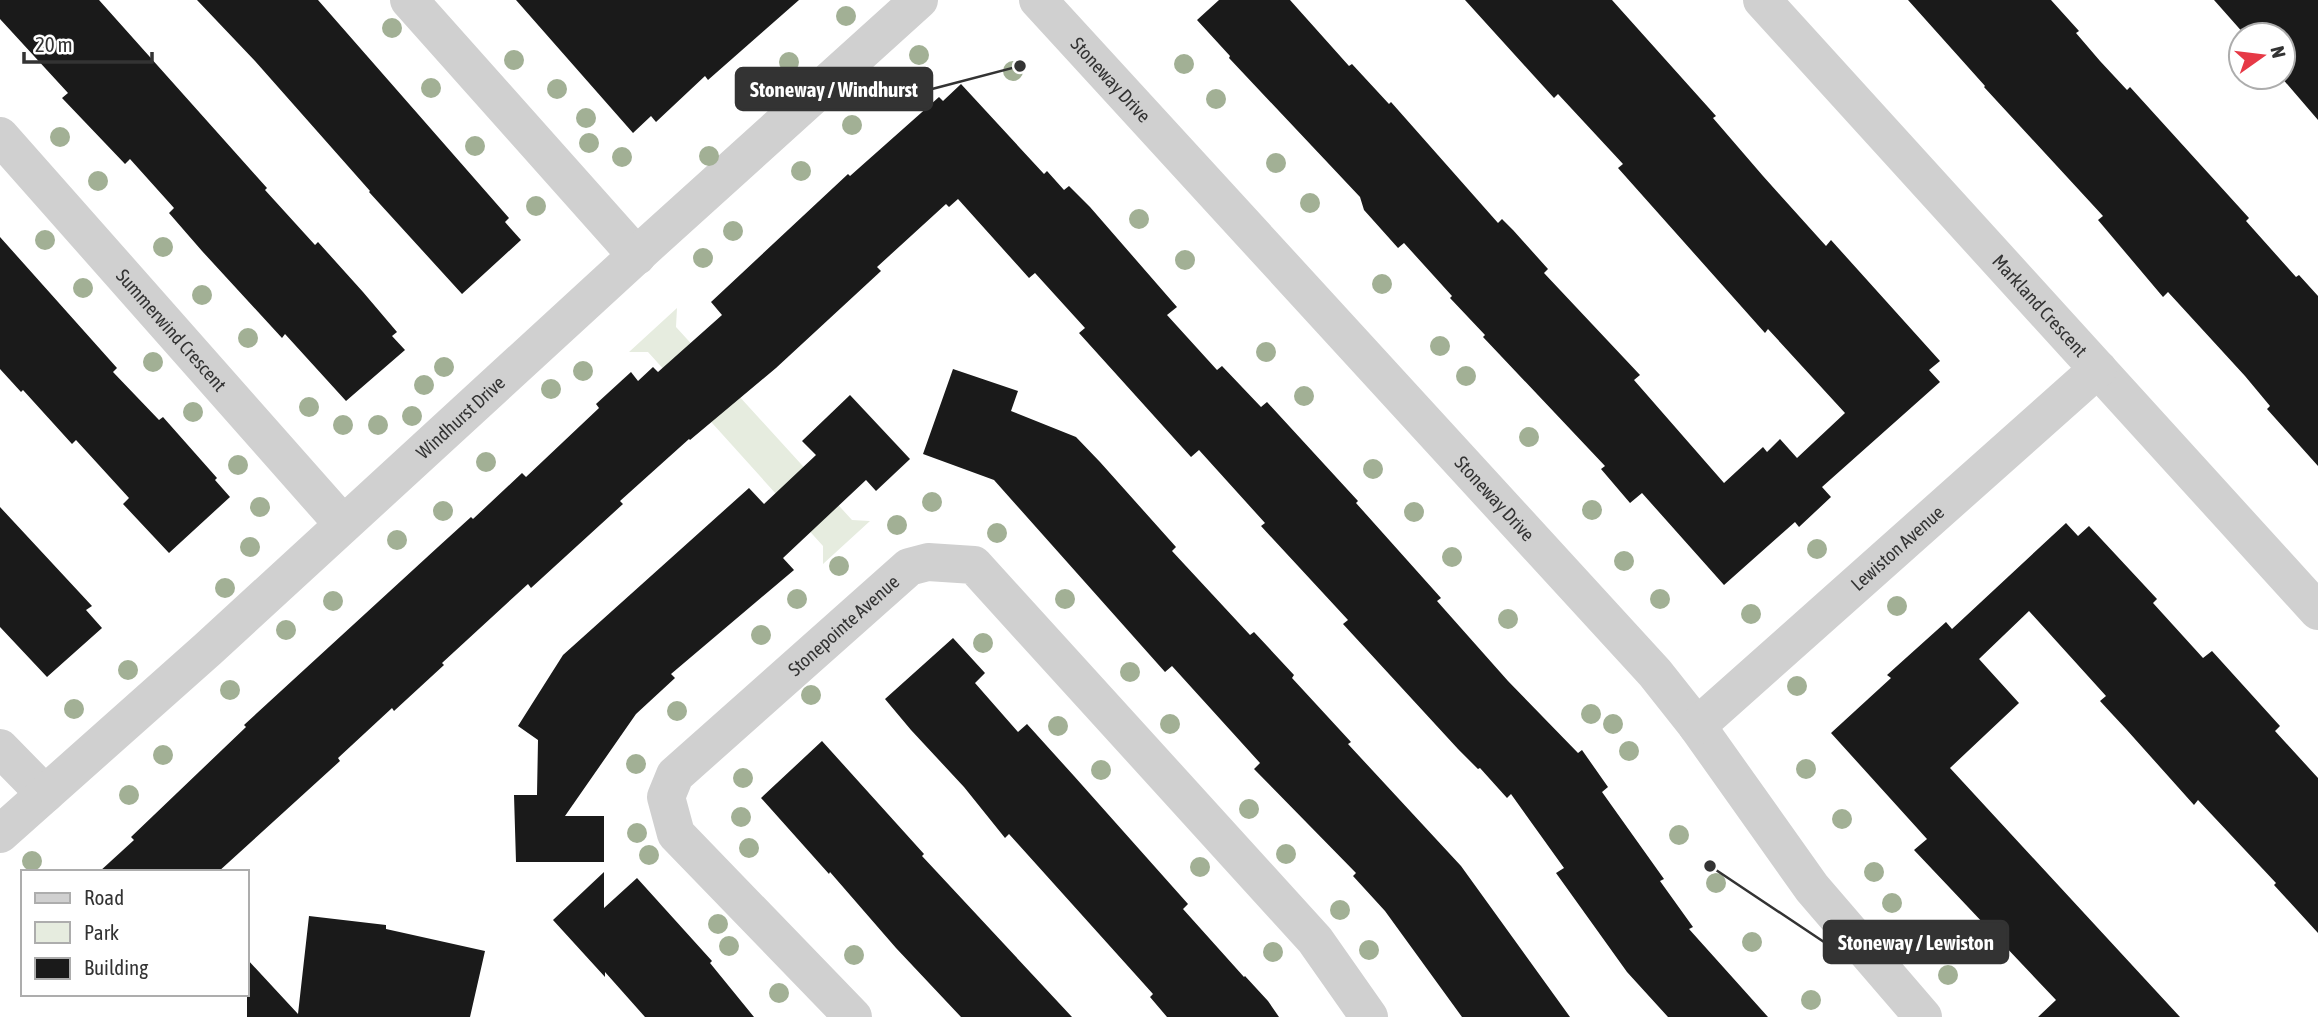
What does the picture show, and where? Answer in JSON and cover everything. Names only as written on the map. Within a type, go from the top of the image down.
[{"type":"street","points":[[409,0],[637,256]]},
{"type":"street","name":"Windhurst Drive","points":[[0,834],[208,649],[919,0]]},
{"type":"street","name":"Stoneway Drive","points":[[1038,0],[1655,673],[1697,726],[1812,888],[1923,1017]]},
{"type":"street","name":"Markland Crescent","points":[[1762,0],[2318,611]]},
{"type":"street","name":"Summerwind Crescent","points":[[0,136],[344,524]]},
{"type":"street","name":"Lewiston Avenue","points":[[1697,726],[2098,369]]},
{"type":"street","name":"Stonepointe Avenue","points":[[853,1017],[676,834],[666,797],[675,775],[909,567],[928,562],[974,565],[1315,940],[1369,1017]]},
{"type":"street","points":[[0,748],[45,794]]},
{"type":"green space","points":[[677,308],[676,327],[852,520],[870,521],[823,564],[823,546],[648,352],[629,352]]},
{"type":"building","points":[[0,0],[99,0],[267,188],[265,190],[315,245],[318,242],[363,292],[397,332],[392,336],[405,350],[346,401],[285,334],[282,338],[202,251],[169,213],[174,208],[130,159],[125,164],[62,98],[68,93],[0,19]]},
{"type":"building","points":[[197,0],[318,0],[509,218],[505,222],[521,240],[462,294],[255,61]]},
{"type":"building","points":[[516,0],[799,0],[708,80],[705,76],[656,122],[651,116],[633,133]]},
{"type":"building","points":[[1219,0],[1290,0],[1349,66],[1352,64],[1389,104],[1391,102],[1498,223],[1502,219],[1513,230],[1548,269],[1544,273],[1640,375],[1634,380],[1724,483],[1763,447],[1767,452],[1780,439],[1797,458],[1845,413],[1768,329],[1765,333],[1618,168],[1623,164],[1558,94],[1554,98],[1465,0],[1612,0],[1716,116],[1713,118],[1826,246],[1831,240],[1940,361],[1929,370],[1940,382],[1822,487],[1831,497],[1799,527],[1795,522],[1724,585],[1642,493],[1630,503],[1601,469],[1605,466],[1483,337],[1485,335],[1450,298],[1452,296],[1404,243],[1398,248],[1364,210],[1360,197],[1229,58],[1197,20]]},
{"type":"building","points":[[1908,0],[2051,0],[2079,31],[2076,33],[2100,61],[2127,90],[2130,87],[2249,218],[2246,221],[2296,277],[2299,275],[2318,296],[2318,466],[2267,409],[2270,406],[2245,376],[2168,292],[2163,297],[2098,220],[2103,216]]},
{"type":"building","points":[[2214,0],[2318,0],[2318,120],[2293,91],[2297,91],[2297,21],[2233,21]]},
{"type":"building","points":[[961,84],[1044,174],[1047,171],[1064,190],[1069,186],[1177,307],[1167,315],[1217,370],[1222,366],[1261,407],[1267,402],[1358,501],[1356,503],[1441,598],[1437,601],[1508,681],[1578,753],[1582,750],[1608,787],[1602,792],[1664,879],[1660,881],[1693,927],[1689,929],[1768,1017],[1668,1017],[1627,972],[1556,873],[1564,868],[1511,794],[1507,798],[1480,768],[1458,749],[1343,624],[1348,620],[1261,526],[1265,523],[1199,450],[1191,457],[1079,333],[1085,328],[1035,273],[1029,278],[958,199],[949,207],[946,204],[877,267],[881,271],[776,368],[689,439],[620,501],[623,504],[531,588],[528,584],[442,663],[444,665],[394,711],[392,708],[338,758],[340,761],[220,870],[101,870],[134,840],[131,837],[246,727],[244,725],[438,547],[471,517],[473,519],[522,473],[526,477],[599,408],[596,404],[631,372],[638,381],[653,367],[658,372],[722,315],[711,302],[848,174],[850,176],[939,97],[943,101]]},
{"type":"building","points":[[0,237],[117,368],[113,372],[159,420],[163,417],[217,478],[215,480],[230,497],[169,553],[123,504],[129,498],[76,440],[72,444],[0,369]]},
{"type":"building","points":[[953,369],[1018,391],[1011,411],[1076,437],[1100,462],[1176,547],[1172,551],[1250,635],[1254,632],[1294,675],[1292,678],[1351,742],[1348,744],[1461,866],[1570,1017],[1462,1017],[1385,911],[1353,876],[1356,873],[1254,769],[1260,763],[1172,666],[1165,672],[994,480],[923,454]]},
{"type":"building","points":[[850,395],[910,459],[876,491],[866,480],[783,558],[794,570],[671,674],[675,678],[636,714],[565,816],[604,816],[604,862],[516,862],[514,795],[537,795],[538,740],[518,726],[563,655],[749,488],[764,504],[816,455],[802,441]]},
{"type":"building","points":[[0,507],[92,606],[86,610],[102,628],[47,677],[0,627]]},
{"type":"building","points":[[2066,523],[2078,536],[2089,526],[2157,599],[2153,603],[2203,658],[2212,651],[2280,726],[2275,731],[2318,778],[2318,933],[2274,885],[2276,883],[2198,800],[2194,805],[2100,701],[2106,696],[2029,611],[1979,659],[2019,703],[1950,768],[2180,1017],[2038,1017],[2056,1000],[1914,850],[1927,839],[1831,733],[1891,678],[1887,675],[1946,622],[1952,629]]},
{"type":"building","points":[[953,638],[985,673],[975,683],[1018,732],[1027,724],[1188,904],[1183,909],[1268,1001],[1279,1017],[1167,1017],[1150,997],[1153,994],[1009,834],[1005,838],[964,787],[911,730],[885,699]]},
{"type":"building","points":[[822,741],[924,854],[922,856],[1072,1017],[961,1017],[896,948],[761,798]]},
{"type":"building","points":[[604,872],[604,908],[637,878],[712,961],[710,963],[754,1017],[645,1017],[553,920]]},
{"type":"building","points":[[309,916],[386,925],[386,929],[485,951],[470,1017],[247,1017],[248,960],[298,1014]]},
{"type":"place","name":"Stoneway / Windhurst","points":[[1020,66]]},
{"type":"place","name":"Stoneway / Lewiston","points":[[1710,866]]}]
